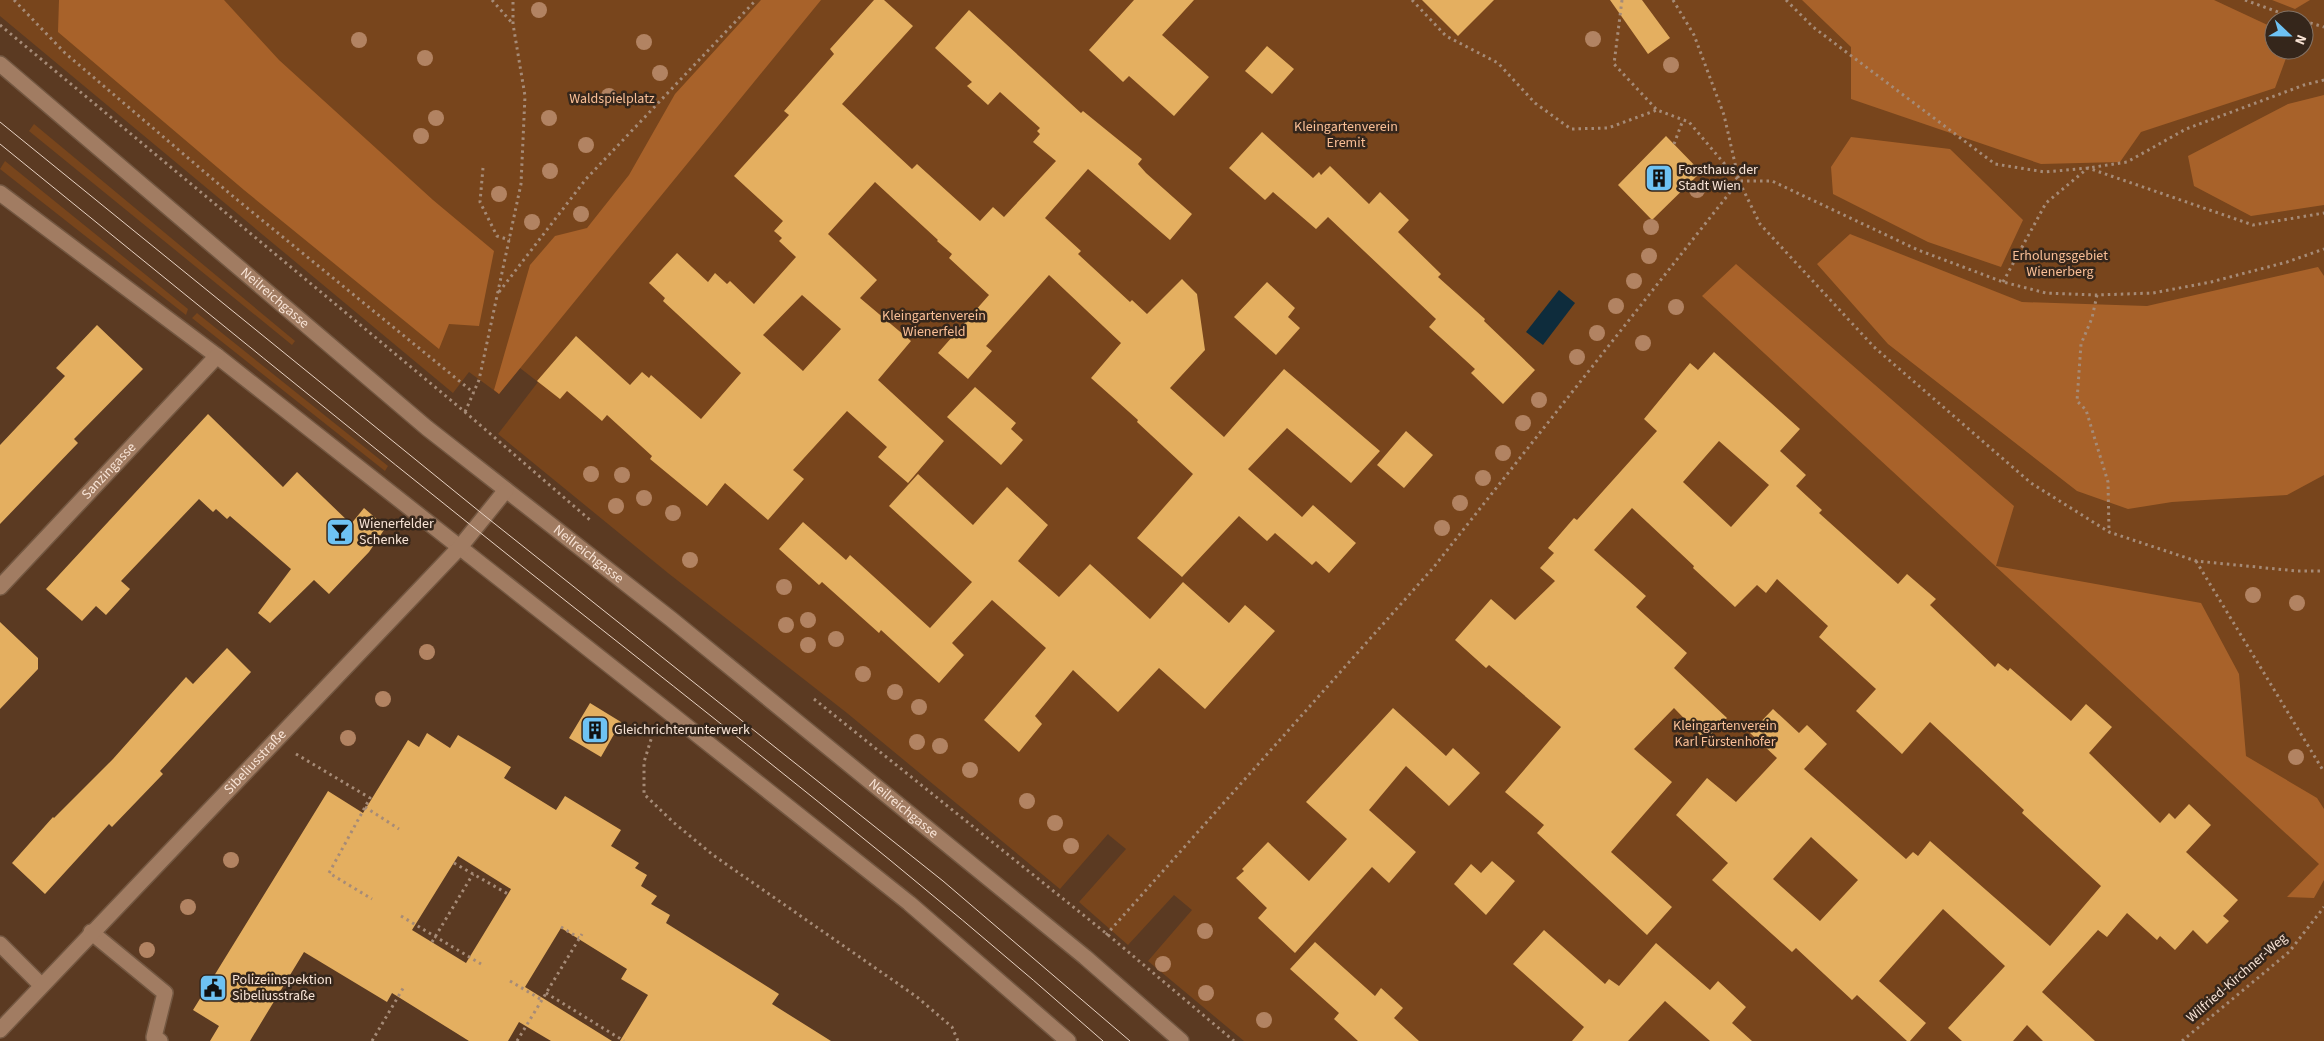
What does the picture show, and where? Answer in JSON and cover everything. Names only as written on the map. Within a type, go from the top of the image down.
[{"type":"street","name":"Neilreichgasse","points":[[0,64],[420,422],[671,618],[1085,957],[1181,1041]]},
{"type":"street","points":[[0,193],[217,356],[670,713],[909,903],[1068,1041]]},
{"type":"street","name":"Sanzingasse","points":[[0,587],[217,356]]},
{"type":"street","name":"Sibeliusstraße","points":[[0,1030],[460,547],[506,490]]},
{"type":"street","points":[[92,932],[165,992],[154,1037],[160,1041]]},
{"type":"street","points":[[0,944],[41,985]]},
{"type":"path","points":[[14,0],[80,65],[242,204],[474,393]]},
{"type":"path","points":[[492,0],[513,24]]},
{"type":"path","points":[[465,412],[479,380],[521,184],[525,96],[513,24],[513,0]]},
{"type":"path","points":[[498,294],[586,179],[756,0]]},
{"type":"path","points":[[1412,0],[1446,36],[1498,63],[1535,103],[1571,129],[1608,128],[1657,110]]},
{"type":"path","points":[[1622,0],[1614,64],[1657,110],[1689,122],[1739,181],[1772,181],[1918,250],[2003,282],[2046,293],[2096,295],[2153,293],[2211,282],[2288,262],[2324,249]]},
{"type":"path","points":[[1673,0],[1694,35],[1724,115],[1739,181],[1760,224],[1874,347],[2031,483],[2108,532],[2196,561],[2296,571],[2324,571]]},
{"type":"path","points":[[1786,0],[1813,27],[1995,164],[2045,172],[2127,162],[2186,129],[2304,85],[2324,80]]},
{"type":"path","points":[[2245,0],[2272,10]]},
{"type":"path","points":[[0,25],[465,412],[590,520]]},
{"type":"path","points":[[1674,144],[1683,120]]},
{"type":"path","points":[[483,168],[480,202],[497,236],[510,240]]},
{"type":"path","points":[[2003,282],[2046,203],[2088,168]]},
{"type":"path","points":[[2088,168],[2253,225],[2324,213]]},
{"type":"path","points":[[1085,957],[1433,568],[1739,181]]},
{"type":"path","points":[[2096,295],[2092,318],[2081,344],[2077,401],[2086,410],[2108,482],[2108,532]]},
{"type":"path","points":[[2196,561],[2324,772]]},
{"type":"path","points":[[806,693],[1107,934],[1234,1041]]},
{"type":"path","points":[[670,713],[652,734],[644,762],[644,794],[713,856],[917,997],[952,1027],[958,1041]]},
{"type":"path","points":[[274,741],[370,798],[329,873],[372,899]]},
{"type":"path","points":[[365,807],[399,829]]},
{"type":"path","points":[[454,863],[508,894]]},
{"type":"path","points":[[432,942],[473,874]]},
{"type":"path","name":"Wilfried-Kirchner-Weg","points":[[2182,1041],[2289,952],[2324,907]]},
{"type":"path","points":[[401,916],[481,964]]},
{"type":"path","points":[[562,927],[580,938]]},
{"type":"path","points":[[517,1041],[582,934]]},
{"type":"path","points":[[510,981],[542,1000]]},
{"type":"path","points":[[372,1041],[405,985]]},
{"type":"path","points":[[546,994],[624,1041]]},
{"type":"green space","points":[[0,0],[2324,0],[2324,1041],[1244,1041],[1148,961],[1192,910],[1174,895],[1128,945],[1079,902],[1126,849],[1108,834],[1060,889],[847,713],[668,573],[498,434],[538,382],[520,368],[499,394],[469,372],[453,393],[0,16]]},
{"type":"green space","points":[[34,124],[295,341],[292,345],[29,131]]},
{"type":"green space","points":[[5,161],[188,309],[186,315],[0,169]]},
{"type":"green space","points":[[197,313],[388,466],[385,471],[192,318]]},
{"type":"shaded area","points":[[59,0],[224,0],[279,60],[433,200],[494,251],[479,326],[449,324],[439,349],[244,190],[58,32]]},
{"type":"shaded area","points":[[761,0],[821,0],[499,394],[494,390],[530,265],[555,236],[587,228],[629,175],[675,94]]},
{"type":"shaded area","points":[[1802,0],[2214,0],[2264,23],[2264,60],[2285,60],[2275,88],[2141,132],[2120,162],[2041,164],[1851,99],[1851,47]]},
{"type":"shaded area","points":[[2272,0],[2310,0],[2295,9]]},
{"type":"shaded area","points":[[2324,95],[2324,205],[2251,216],[2194,186],[2188,156],[2288,104]]},
{"type":"shaded area","points":[[1851,137],[1950,149],[2023,220],[2001,267],[1928,242],[1833,194],[1831,167]]},
{"type":"shaded area","points":[[1850,234],[2022,302],[2147,306],[2318,267],[2324,276],[2324,475],[2287,495],[2172,502],[2128,509],[2077,491],[1888,344],[1817,264]]},
{"type":"shaded area","points":[[1736,264],[2014,506],[1996,566],[2201,603],[2239,674],[2246,756],[2317,798],[2324,809],[2324,880],[2314,898],[2287,897],[2319,864],[1702,296]]},
{"type":"water","points":[[1559,290],[1575,303],[1543,345],[1526,332]]},
{"type":"building","points":[[874,0],[884,0],[913,26],[842,104],[912,169],[917,164],[980,221],[993,207],[1004,217],[1056,161],[1033,142],[1040,134],[1037,131],[1040,128],[1000,92],[988,105],[967,86],[972,82],[935,48],[969,10],[1081,113],[1083,111],[1142,159],[1138,164],[1146,173],[1192,214],[1170,240],[1088,169],[1045,218],[1081,251],[1078,254],[1130,302],[1132,300],[1147,314],[1182,279],[1197,294],[1205,350],[1170,388],[1224,437],[1284,369],[1380,451],[1351,483],[1287,428],[1248,469],[1302,517],[1313,505],[1356,543],[1329,573],[1316,561],[1312,565],[1275,533],[1267,541],[1239,516],[1182,577],[1137,538],[1193,474],[1137,422],[1138,420],[1091,378],[1121,343],[1049,275],[986,346],[992,351],[968,379],[938,353],[989,295],[949,258],[952,254],[938,240],[875,182],[828,234],[877,280],[860,298],[911,341],[878,380],[944,441],[908,483],[878,457],[887,447],[847,411],[793,470],[804,479],[768,520],[725,483],[707,506],[650,459],[652,456],[607,415],[602,421],[567,391],[560,399],[537,381],[576,336],[630,385],[642,372],[649,378],[651,375],[701,419],[741,373],[663,301],[665,298],[649,283],[677,253],[708,282],[715,273],[727,284],[730,281],[754,304],[796,257],[779,241],[782,238],[774,231],[783,221],[734,176],[789,115],[784,111],[834,54],[830,49]],"holes":[[[802,295],[841,329],[803,371],[763,335]]]},
{"type":"building","points":[[1134,0],[1194,0],[1162,35],[1209,77],[1174,116],[1129,76],[1123,82],[1089,50]]},
{"type":"building","points":[[1422,0],[1494,0],[1458,36]]},
{"type":"building","points":[[1610,0],[1642,0],[1670,38],[1648,54]]},
{"type":"building","points":[[1267,46],[1294,69],[1272,94],[1245,71]]},
{"type":"building","points":[[1262,132],[1313,178],[1319,172],[1321,175],[1330,166],[1369,204],[1380,192],[1409,220],[1398,232],[1441,274],[1438,277],[1485,319],[1484,321],[1535,370],[1503,404],[1471,373],[1475,369],[1429,327],[1436,319],[1328,217],[1316,229],[1273,192],[1265,200],[1229,168]]},
{"type":"building","name":"Forsthaus der Stadt Wien","points":[[1666,136],[1701,172],[1652,220],[1618,185]]},
{"type":"building","points":[[1267,282],[1295,308],[1288,317],[1300,328],[1276,355],[1234,317]]},
{"type":"building","points":[[97,325],[143,369],[74,439],[78,443],[0,524],[0,445],[65,376],[56,368]]},
{"type":"building","points":[[1714,352],[1800,429],[1780,451],[1806,475],[1796,486],[1822,510],[1819,513],[1898,584],[1907,574],[1936,599],[1930,605],[1995,667],[1998,663],[2008,671],[2010,668],[2071,721],[2086,704],[2112,727],[2089,753],[2160,823],[2169,813],[2175,819],[2189,804],[2211,825],[2186,852],[2238,900],[2223,916],[2229,921],[2207,944],[2193,930],[2175,950],[2160,936],[2157,940],[2127,913],[2107,937],[2098,930],[2042,992],[2095,1041],[2043,1041],[2027,1025],[2013,1041],[1962,1041],[1948,1028],[2005,966],[1943,909],[1879,981],[1926,1023],[1910,1041],[1907,1041],[1857,995],[1852,1000],[1796,948],[1792,952],[1712,880],[1728,863],[1676,815],[1707,778],[1736,802],[1777,758],[1750,733],[1773,709],[1799,733],[1807,725],[1827,744],[1804,769],[1906,859],[1913,852],[1918,856],[1930,841],[2050,946],[2101,886],[2022,813],[2024,810],[1930,722],[1902,754],[1856,711],[1876,689],[1819,637],[1828,626],[1777,579],[1766,593],[1757,585],[1735,607],[1632,508],[1594,550],[1646,596],[1636,607],[1687,653],[1674,668],[1727,718],[1705,740],[1674,708],[1634,749],[1672,782],[1611,852],[1672,907],[1647,935],[1537,833],[1544,825],[1505,792],[1561,727],[1489,665],[1486,668],[1455,640],[1491,599],[1515,620],[1555,581],[1540,568],[1554,553],[1548,548],[1574,518],[1577,520],[1657,431],[1644,419],[1690,363],[1698,370]],"holes":[[[1719,441],[1769,485],[1731,527],[1683,482]],[[1811,837],[1858,880],[1820,921],[1773,879]]]},
{"type":"building","points":[[975,387],[1016,423],[1011,429],[1023,440],[1001,465],[947,417]]},
{"type":"building","points":[[208,414],[283,487],[297,472],[351,524],[364,508],[386,527],[369,552],[329,594],[314,580],[270,623],[258,613],[291,569],[230,516],[227,519],[216,509],[213,512],[199,499],[121,581],[130,589],[106,615],[96,606],[82,621],[46,589]]},
{"type":"building","points":[[1406,431],[1433,455],[1404,488],[1377,465]]},
{"type":"building","points":[[918,474],[973,525],[1007,487],[1048,525],[1018,561],[1059,597],[1090,564],[1150,619],[1183,582],[1229,623],[1245,605],[1275,631],[1205,709],[1159,668],[1118,712],[1073,670],[1035,716],[1042,724],[1019,752],[984,720],[1046,648],[992,600],[952,643],[964,655],[939,683],[881,630],[879,633],[822,582],[819,585],[779,549],[803,522],[846,560],[850,555],[930,628],[972,582],[889,506]]},
{"type":"building","points":[[0,622],[38,658],[38,669],[0,709]]},
{"type":"building","points":[[227,648],[251,672],[160,771],[163,774],[112,827],[109,824],[45,894],[12,863],[53,817],[113,759],[186,677],[193,684]]},
{"type":"building","name":"Gleichrichterunterwerk","points":[[590,703],[621,722],[601,757],[569,738]]},
{"type":"building","points":[[1393,708],[1446,756],[1453,748],[1480,773],[1449,806],[1406,766],[1369,810],[1416,852],[1389,883],[1372,867],[1295,953],[1258,918],[1267,908],[1236,878],[1268,842],[1309,881],[1347,839],[1306,802]]},
{"type":"building","points":[[427,733],[450,748],[458,735],[511,767],[504,778],[556,810],[565,796],[621,830],[611,846],[639,863],[635,868],[647,875],[641,886],[657,896],[651,904],[670,915],[666,923],[779,994],[772,1004],[831,1041],[620,1041],[648,995],[621,979],[627,969],[561,928],[525,987],[612,1041],[551,1041],[519,1022],[508,1041],[469,1041],[392,993],[387,1002],[304,952],[250,1041],[210,1041],[219,1026],[193,1010],[328,791],[363,813],[408,740],[419,747]],"holes":[[[458,856],[511,889],[466,963],[412,930]]]},
{"type":"building","points":[[1492,861],[1515,881],[1486,915],[1454,884],[1471,864],[1481,873]]},
{"type":"building","points":[[1544,930],[1605,984],[1609,979],[1619,986],[1656,943],[1710,990],[1718,981],[1746,1007],[1732,1023],[1752,1041],[1710,1041],[1665,1001],[1628,1041],[1572,1041],[1584,1027],[1513,964]]},
{"type":"building","points":[[1315,942],[1375,996],[1381,988],[1403,1008],[1394,1018],[1419,1041],[1358,1041],[1334,1019],[1339,1013],[1290,969]]},
{"type":"tram line","points":[[0,122],[485,516],[943,881],[1130,1041]]},
{"type":"tram line","points":[[0,144],[396,465],[891,861],[1103,1041]]},
{"type":"place","name":"Forsthaus der Stadt Wien","points":[[1659,178]]},
{"type":"place","name":"Wienerfelder Schenke","points":[[340,532]]},
{"type":"place","name":"Gleichrichterunterwerk","points":[[595,730]]},
{"type":"place","name":"Polizeiinspektion Sibeliusstraße","points":[[213,988]]},
{"type":"park label","name":"Waldspielplatz","points":[[612,99]]},
{"type":"park label","name":"Kleingartenverein Eremit","points":[[1346,136]]},
{"type":"park label","name":"Erholungsgebiet Wienerberg","points":[[2060,264]]},
{"type":"park label","name":"Kleingartenverein Wienerfeld","points":[[934,324]]},
{"type":"park label","name":"Kleingartenverein Karl Fürstenhofer","points":[[1725,734]]}]
